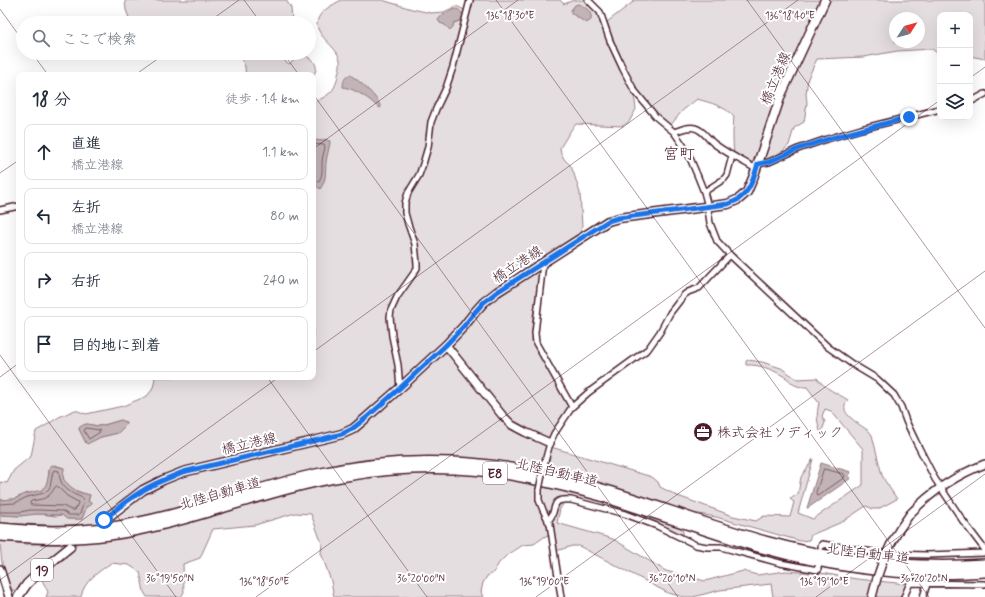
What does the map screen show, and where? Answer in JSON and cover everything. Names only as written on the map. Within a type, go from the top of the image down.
[{"type":"highway","name":"北陸自動車道","points":[[0,528],[45,532],[108,528],[160,517],[279,483],[345,468],[396,463],[448,462],[500,466],[527,470],[571,480],[633,498],[765,541],[822,555],[901,565],[955,566],[985,564]]},
{"type":"highway","name":"北陸自動車道","points":[[0,536],[52,539],[88,538],[111,535],[176,521],[268,494],[327,479],[373,472],[417,469],[449,469],[525,478],[575,489],[602,496],[765,549],[821,562],[875,571],[902,573],[985,572]]},
{"type":"main road","name":"橋立港線","points":[[104,520],[143,490],[183,472],[342,434],[352,429],[400,388],[446,345],[484,302],[497,292],[608,221],[618,218],[728,204],[739,199],[747,192],[781,95],[825,0]]},
{"type":"main road","name":"19","points":[[18,597],[27,584],[70,547]]},
{"type":"street","points":[[400,388],[398,365],[392,336],[390,310],[417,268],[415,244],[405,213],[405,203],[408,193],[419,175],[423,164],[428,147],[431,122],[446,88],[453,67],[470,0]]},
{"type":"street","points":[[588,0],[600,12],[610,41],[634,90],[656,117],[674,132],[690,158],[704,192],[708,206],[710,223],[717,241],[828,347],[877,379],[894,395],[901,407],[916,442],[940,487],[985,552]]},
{"type":"street","points":[[973,100],[985,94]]},
{"type":"street","points":[[674,132],[686,128],[695,128],[704,133],[715,145],[732,156],[757,166],[798,149],[828,139],[937,110]]},
{"type":"street","points":[[704,192],[724,179],[732,156]]},
{"type":"street","points":[[0,210],[16,207]]},
{"type":"street","points":[[561,597],[550,524],[539,500],[539,490],[544,465],[554,434],[572,406],[648,349],[660,332],[670,313],[684,295],[699,288],[730,254]]},
{"type":"street","points":[[543,263],[534,333],[536,343],[572,406]]},
{"type":"street","points":[[446,345],[502,414],[512,424],[525,432],[550,443]]},
{"type":"street","points":[[872,597],[876,578],[890,544],[910,514],[940,487],[962,474],[985,464]]},
{"type":"street","points":[[548,521],[551,519],[558,501],[563,499],[570,500],[625,514],[657,526],[696,545],[707,548],[721,547],[780,563],[818,570],[818,567]]},
{"type":"street","points":[[821,547],[822,544],[873,552],[927,555],[985,552]]},
{"type":"street","points":[[0,569],[9,597]]},
{"type":"street","points":[[904,597],[910,583],[985,584]]},
{"type":"street","points":[[923,597],[927,584]]},
{"type":"shaded area","points":[[125,0],[286,0],[291,8],[292,16],[128,16]]},
{"type":"shaded area","points":[[341,0],[382,0],[431,13],[444,12],[456,6],[469,12],[473,0],[560,0],[564,4],[574,0],[585,0],[600,17],[616,62],[634,94],[636,109],[629,122],[622,126],[576,124],[560,148],[564,159],[571,166],[580,193],[582,226],[580,233],[576,238],[547,256],[533,315],[532,341],[568,404],[567,409],[548,439],[551,447],[652,477],[658,482],[660,487],[675,495],[733,516],[756,521],[764,516],[790,517],[794,502],[790,499],[798,494],[801,477],[813,459],[798,513],[813,519],[863,485],[863,449],[831,411],[825,409],[822,416],[825,422],[821,434],[817,419],[819,403],[807,387],[796,386],[788,379],[768,369],[746,365],[746,361],[748,360],[762,362],[781,368],[797,379],[817,378],[827,388],[848,400],[845,405],[846,412],[872,435],[882,475],[897,499],[878,509],[873,509],[866,506],[842,522],[811,535],[809,540],[800,541],[716,517],[693,513],[678,507],[684,538],[668,528],[567,498],[560,509],[557,523],[613,539],[666,571],[705,581],[743,571],[757,575],[786,571],[815,572],[857,579],[907,584],[903,597],[773,597],[771,584],[720,590],[693,597],[684,597],[668,593],[579,546],[572,546],[556,551],[553,533],[534,544],[523,545],[506,556],[499,563],[493,573],[487,576],[483,583],[481,592],[483,597],[334,597],[331,581],[321,553],[322,544],[311,514],[295,513],[255,525],[213,529],[200,558],[183,564],[184,592],[181,597],[147,597],[144,592],[140,572],[129,565],[111,563],[89,581],[85,586],[81,597],[46,597],[48,592],[42,580],[44,575],[68,556],[76,545],[73,526],[0,523],[0,515],[62,515],[67,519],[82,519],[87,505],[90,506],[91,503],[88,502],[90,495],[67,485],[63,477],[64,468],[55,465],[49,469],[48,480],[42,490],[25,494],[14,499],[0,500],[0,482],[7,483],[14,470],[31,456],[36,431],[59,417],[75,410],[86,414],[123,406],[147,396],[152,390],[155,380],[316,380],[316,101],[333,90],[337,81],[340,64],[338,55],[318,30],[318,19],[328,8]],"holes":[[[121,420],[127,424],[118,433],[101,437],[86,443],[79,428],[86,424],[99,426]]]},
{"type":"shaded area","points":[[633,0],[985,0],[985,59],[973,57],[973,12],[937,12],[937,53],[932,49],[897,51],[864,57],[817,59],[808,78],[806,94],[807,103],[804,122],[794,128],[789,145],[778,155],[753,165],[734,154],[734,117],[717,105],[697,99],[682,111],[670,126],[658,116],[639,92],[631,79],[607,22],[633,2]]},
{"type":"shaded area","points":[[242,60],[283,60],[289,64],[293,60],[311,60],[316,65],[316,68],[315,72],[245,72]]},
{"type":"shaded area","points":[[0,541],[25,544],[67,544],[15,590],[12,590],[4,573]]},
{"type":"water","points":[[578,4],[586,8],[591,14],[591,20],[586,23],[571,13],[571,10]]},
{"type":"water","points":[[455,9],[461,12],[463,19],[454,23],[450,30],[438,20],[443,14]]},
{"type":"water","points":[[350,75],[377,99],[381,108],[357,92],[343,87],[344,80]]},
{"type":"water","points":[[324,139],[330,141],[330,143],[326,162],[325,179],[320,189],[316,186],[316,140],[324,141]]},
{"type":"water","points":[[121,420],[127,424],[118,433],[101,437],[87,444],[79,429],[85,424],[99,426]]},
{"type":"water","points":[[821,463],[851,472],[849,476],[851,478],[807,508]]},
{"type":"water","points":[[52,465],[64,468],[64,480],[71,487],[78,492],[90,495],[88,501],[91,503],[90,506],[87,506],[82,519],[67,519],[62,515],[0,515],[0,500],[14,499],[25,494],[42,490],[46,485],[49,469]]},
{"type":"place","name":"株式会社ソディック","points":[[703,432]]},
{"type":"district","name":"宮町","points":[[679,153]]},
{"type":"route","points":[[104,520],[143,490],[183,472],[342,434],[352,429],[400,388],[446,345],[484,302],[497,292],[608,221],[618,218],[728,204],[739,199],[747,192],[758,164],[769,162],[798,149],[828,139],[909,117]]}]
